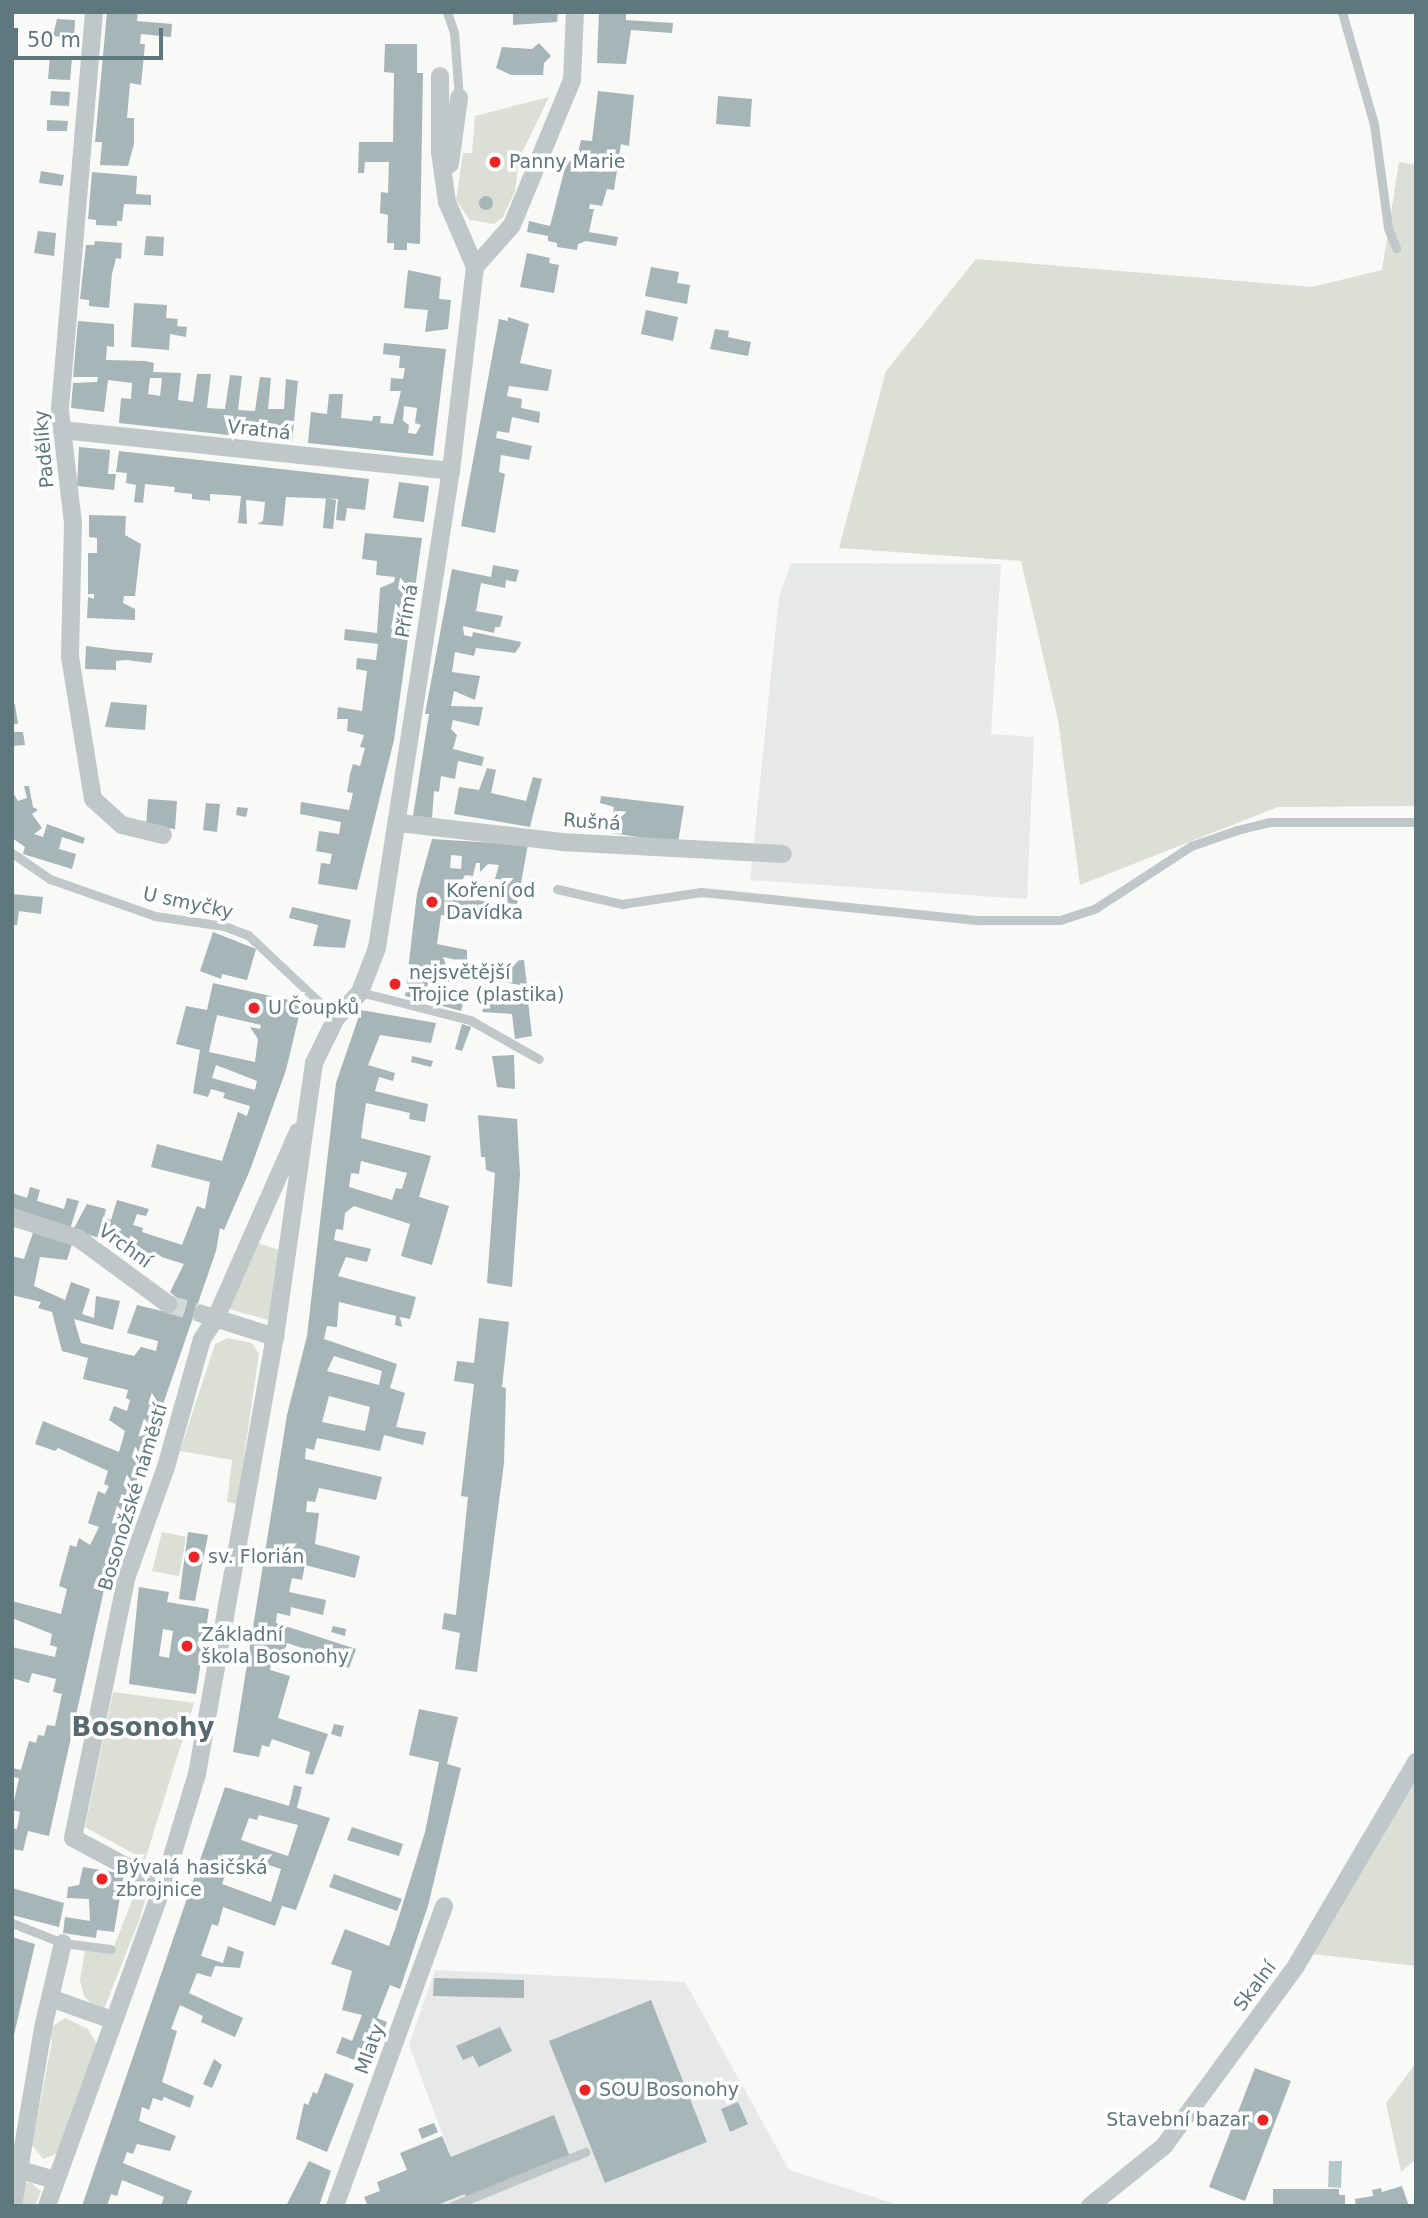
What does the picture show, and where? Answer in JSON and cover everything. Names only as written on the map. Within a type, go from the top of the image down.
[{"type":"street","name":"Padělíky","points":[[94,12],[60,411],[73,523],[69,657],[93,799],[122,825],[163,835]]},
{"type":"street","points":[[440,76],[440,152],[447,202],[475,267],[512,225],[572,80],[575,12]]},
{"type":"street","points":[[447,202],[459,98]]},
{"type":"street","name":"Přímá","points":[[336,1018],[360,992],[377,948],[399,823],[410,718],[451,471],[475,267]]},
{"type":"street","name":"Vratná","points":[[62,430],[451,471]]},
{"type":"street","name":"Rušná","points":[[399,823],[562,842],[783,854]]},
{"type":"street","name":"Bosonožské náměstí","points":[[47,2206],[112,2020],[163,1886],[197,1774],[275,1336],[314,1063],[336,1018]]},
{"type":"street","name":"Bosonožské náměstí","points":[[163,1886],[73,1838],[127,1576],[166,1467],[208,1317],[304,1120]]},
{"type":"street","name":"Vrchní","points":[[12,1217],[78,1238],[168,1304]]},
{"type":"street","points":[[208,1317],[275,1336]]},
{"type":"street","name":"Skalní","points":[[1090,2206],[1164,2146],[1296,1966],[1416,1762]]},
{"type":"street","name":"Mlaty","points":[[335,2206],[444,1906]]},
{"type":"street","points":[[13,2206],[43,2028],[53,1999],[63,1942]]},
{"type":"street","points":[[53,1999],[112,2020]]},
{"type":"street","points":[[20,2170],[56,2180]]},
{"type":"lane","points":[[447,12],[454,32],[459,98]]},
{"type":"lane","points":[[1342,12],[1374,124],[1388,228],[1396,248]]},
{"type":"lane","points":[[557,889],[622,904],[701,892],[979,920],[1060,920],[1096,908],[1191,846],[1237,830],[1269,822],[1416,822]]},
{"type":"lane","name":"U smyčky","points":[[12,853],[50,879],[155,916],[224,926],[248,935],[336,1018]]},
{"type":"lane","points":[[360,992],[470,1020],[539,1059]]},
{"type":"lane","points":[[12,1923],[63,1942],[111,1949]]},
{"type":"lane","points":[[452,2206],[585,2152]]},
{"type":"shaded area","points":[[549,97],[519,159],[515,191],[503,217],[494,224],[470,220],[456,200],[463,153],[472,153],[475,116]]},
{"type":"shaded area","points":[[1399,162],[1416,165],[1416,806],[1278,807],[1080,885],[1058,720],[1021,561],[839,548],[886,371],[976,259],[1312,287],[1382,270]]},
{"type":"shaded area","points":[[791,563],[1001,564],[991,734],[1034,737],[1027,899],[750,880],[779,597]]},
{"type":"shaded area","points":[[258,1243],[279,1250],[269,1320],[229,1309]]},
{"type":"shaded area","points":[[228,1338],[252,1343],[259,1354],[237,1504],[227,1502],[232,1460],[180,1451],[215,1344]]},
{"type":"shaded area","points":[[162,1532],[186,1537],[179,1576],[152,1571]]},
{"type":"shaded area","points":[[113,1692],[194,1703],[145,1860],[85,1827]]},
{"type":"shaded area","points":[[1416,1777],[1416,1966],[1313,1954]]},
{"type":"shaded area","points":[[137,1888],[147,1894],[140,1918],[104,2009],[94,2007],[84,1996],[80,1981],[85,1950],[111,1954]]},
{"type":"shaded area","name":"SOU Bosonohy","points":[[435,1970],[685,1982],[789,2170],[902,2206],[435,2206],[465,2194],[409,2045]]},
{"type":"shaded area","points":[[65,2018],[88,2029],[97,2044],[58,2153],[43,2159],[32,2145],[52,2041],[47,2030]]},
{"type":"shaded area","points":[[1416,2063],[1416,2159],[1401,2172],[1386,2103]]},
{"type":"shaded area","points":[[1329,2161],[1342,2161],[1341,2188],[1328,2187]]},
{"type":"shaded area","points":[[30,2182],[41,2191],[35,2206],[18,2206],[25,2184]]},
{"type":"building","points":[[107,12],[138,12],[137,21],[172,24],[171,37],[141,34],[140,44],[145,44],[141,85],[130,83],[127,118],[134,118],[134,144],[128,166],[100,165],[102,142],[95,142]]},
{"type":"building","points":[[513,12],[558,12],[557,22],[513,25]]},
{"type":"building","points":[[599,12],[626,12],[626,20],[673,23],[672,33],[631,30],[626,64],[597,63]]},
{"type":"building","points":[[57,19],[75,20],[74,38],[53,36]]},
{"type":"building","points":[[539,43],[551,56],[544,63],[543,75],[511,75],[496,68],[502,47],[532,49]]},
{"type":"building","points":[[385,44],[417,44],[417,73],[423,73],[420,244],[407,243],[407,250],[394,250],[394,243],[387,243],[388,215],[380,213],[381,192],[388,193],[389,162],[365,162],[364,173],[358,173],[359,142],[393,142],[394,73],[384,72]]},
{"type":"building","points":[[50,56],[72,58],[70,80],[48,79]]},
{"type":"building","points":[[51,91],[70,92],[69,106],[50,105]]},
{"type":"building","points":[[598,91],[634,95],[629,146],[621,144],[614,190],[607,189],[602,206],[590,204],[589,209],[594,209],[589,232],[618,237],[616,246],[586,241],[578,244],[577,250],[557,247],[557,243],[548,241],[548,236],[527,232],[529,221],[550,226],[565,168],[570,161],[576,162],[581,140],[592,141]]},
{"type":"building","points":[[718,96],[752,99],[750,127],[716,124]]},
{"type":"building","points":[[47,120],[68,121],[67,131],[47,131]]},
{"type":"building","points":[[41,171],[64,175],[62,186],[39,183]]},
{"type":"building","points":[[92,172],[137,176],[136,194],[151,195],[151,205],[124,204],[122,221],[117,221],[117,226],[96,225],[96,220],[88,219]]},
{"type":"building","points":[[486,196],[491,198],[491,208],[486,210],[481,208],[479,203],[481,198]]},
{"type":"building","points":[[38,231],[56,233],[54,256],[34,253]]},
{"type":"building","points":[[146,236],[164,237],[163,256],[144,255]]},
{"type":"building","points":[[95,241],[122,243],[121,259],[116,258],[112,274],[109,308],[89,306],[89,300],[80,299],[86,245],[94,245]]},
{"type":"building","points":[[527,253],[550,258],[549,263],[559,265],[554,293],[520,287]]},
{"type":"building","points":[[651,267],[679,272],[677,283],[690,285],[687,304],[645,296]]},
{"type":"building","points":[[408,270],[441,277],[439,299],[451,300],[448,329],[425,332],[428,310],[404,308]]},
{"type":"building","points":[[134,303],[167,305],[166,318],[178,319],[177,326],[187,327],[186,337],[170,334],[169,350],[131,347]]},
{"type":"building","points":[[646,310],[678,317],[673,341],[641,334]]},
{"type":"building","points":[[508,317],[529,324],[520,363],[552,370],[548,391],[509,386],[507,396],[522,399],[521,408],[540,412],[539,423],[512,417],[509,433],[497,431],[496,438],[532,446],[529,460],[501,455],[499,472],[505,474],[495,533],[461,526],[499,319],[508,321]]},
{"type":"building","points":[[78,321],[114,324],[114,347],[107,346],[106,360],[145,361],[154,363],[153,372],[181,373],[178,400],[193,402],[197,374],[211,374],[207,408],[225,409],[230,375],[242,376],[238,410],[255,411],[260,377],[271,378],[268,409],[284,409],[286,379],[298,381],[292,442],[119,423],[121,398],[131,399],[132,383],[108,380],[104,412],[71,408],[73,383],[97,382],[98,377],[73,377]],"holes":[[[150,378],[162,378],[160,396],[148,394]]]},
{"type":"building","points":[[715,329],[729,331],[728,337],[751,342],[748,356],[710,349]]},
{"type":"building","points":[[384,343],[446,349],[433,456],[308,443],[311,412],[327,414],[329,394],[343,394],[341,418],[372,421],[373,416],[381,416],[380,423],[393,424],[401,391],[390,391],[391,378],[403,379],[405,368],[399,368],[400,356],[383,354]],"holes":[[[404,406],[417,408],[415,423],[421,425],[416,434],[408,433],[409,425],[403,421]]]},
{"type":"building","points":[[79,447],[110,450],[108,474],[116,474],[114,490],[77,486]]},
{"type":"building","points":[[119,451],[369,479],[365,510],[347,508],[345,521],[336,520],[338,499],[286,497],[283,526],[257,524],[263,521],[265,502],[246,500],[247,524],[238,523],[241,496],[210,494],[210,501],[192,499],[192,494],[174,492],[175,487],[145,484],[143,503],[134,502],[136,485],[126,483],[127,473],[116,472]]},
{"type":"building","points":[[399,482],[429,486],[424,522],[393,518]]},
{"type":"building","points":[[326,498],[336,500],[333,529],[323,528]]},
{"type":"building","points":[[89,515],[126,516],[125,535],[141,544],[135,596],[124,596],[123,603],[135,609],[135,620],[87,618],[88,597],[94,599],[94,594],[88,594],[88,553],[97,553],[97,538],[89,537]]},
{"type":"building","points":[[365,533],[422,538],[394,740],[357,890],[318,884],[321,863],[330,864],[332,854],[316,851],[319,831],[339,834],[341,822],[300,814],[301,802],[349,810],[353,793],[347,792],[350,774],[353,764],[360,766],[365,748],[360,747],[364,735],[347,731],[348,719],[337,719],[338,707],[362,711],[367,671],[356,669],[357,658],[376,660],[378,644],[344,640],[345,629],[377,633],[380,588],[394,582],[395,577],[376,575],[377,561],[362,559]]},
{"type":"building","points":[[493,565],[519,570],[516,582],[506,580],[505,588],[481,583],[476,611],[503,616],[500,627],[495,627],[494,633],[463,626],[464,635],[472,637],[473,632],[521,642],[520,646],[515,653],[476,648],[474,656],[455,652],[452,672],[480,676],[475,700],[454,691],[451,706],[483,707],[479,726],[453,720],[451,729],[457,735],[453,749],[484,757],[482,766],[458,761],[455,779],[441,776],[439,792],[434,791],[432,818],[413,816],[429,714],[425,714],[452,569],[491,577]]},
{"type":"building","points":[[86,646],[153,653],[151,663],[126,660],[116,661],[116,670],[85,669]]},
{"type":"building","points":[[111,702],[147,705],[145,730],[105,727]]},
{"type":"building","points":[[15,704],[18,724],[12,724],[12,705]]},
{"type":"building","points":[[12,732],[23,732],[25,745],[12,746]]},
{"type":"building","points":[[487,768],[496,770],[491,793],[526,801],[533,777],[542,779],[530,827],[454,814],[459,787],[479,790]]},
{"type":"building","points":[[24,786],[29,786],[33,807],[38,810],[32,814],[42,828],[34,834],[43,837],[47,824],[85,838],[83,844],[62,837],[59,849],[76,854],[72,869],[23,854],[25,847],[12,838],[12,791],[18,801],[27,798]]},
{"type":"building","points":[[601,796],[684,806],[678,843],[611,833],[614,807],[600,803]]},
{"type":"building","points":[[148,799],[177,801],[175,829],[146,826]]},
{"type":"building","points":[[206,803],[220,804],[217,832],[203,830]]},
{"type":"building","points":[[237,807],[248,808],[246,817],[236,815]]},
{"type":"building","points":[[432,839],[528,845],[517,904],[505,903],[508,880],[495,879],[499,865],[488,864],[480,872],[480,863],[476,863],[473,876],[465,875],[460,884],[452,883],[450,897],[493,902],[495,921],[441,915],[437,944],[467,950],[467,962],[443,957],[448,970],[459,972],[457,983],[429,978],[427,988],[466,993],[461,1011],[405,996],[417,893]],"holes":[[[451,855],[462,856],[461,869],[450,868]]]},
{"type":"building","points":[[12,894],[43,897],[41,914],[19,911],[17,925],[12,925]]},
{"type":"building","points":[[292,907],[351,920],[345,948],[313,946],[318,925],[289,918]]},
{"type":"building","points":[[213,932],[256,949],[247,980],[222,974],[221,979],[200,971]]},
{"type":"building","points":[[524,960],[527,986],[502,982],[499,962]]},
{"type":"building","points":[[213,983],[302,1003],[286,1070],[250,1170],[224,1230],[220,1228],[216,1251],[103,1578],[106,1581],[49,1836],[28,1831],[23,1851],[12,1849],[12,1828],[17,1829],[20,1812],[12,1810],[19,1778],[12,1777],[12,1768],[21,1770],[29,1741],[36,1743],[38,1735],[44,1736],[47,1725],[55,1726],[62,1694],[53,1692],[56,1679],[32,1673],[29,1683],[12,1678],[12,1647],[55,1657],[57,1647],[50,1645],[52,1634],[12,1618],[12,1601],[61,1614],[67,1589],[59,1586],[70,1545],[76,1547],[79,1538],[90,1545],[99,1527],[88,1523],[98,1491],[105,1494],[109,1486],[104,1484],[108,1471],[58,1448],[55,1451],[35,1444],[43,1421],[119,1452],[125,1431],[109,1420],[114,1406],[127,1411],[130,1400],[126,1398],[128,1390],[83,1379],[88,1358],[62,1351],[52,1312],[38,1308],[41,1302],[12,1295],[12,1256],[24,1259],[35,1227],[73,1241],[67,1260],[40,1257],[34,1286],[65,1300],[71,1282],[90,1289],[82,1314],[94,1318],[96,1296],[120,1301],[113,1330],[74,1319],[81,1343],[134,1356],[141,1347],[156,1351],[158,1341],[127,1333],[137,1305],[174,1314],[178,1299],[170,1292],[184,1264],[73,1230],[87,1204],[106,1209],[104,1218],[111,1220],[117,1200],[149,1209],[146,1216],[137,1214],[133,1225],[143,1228],[142,1232],[182,1245],[197,1206],[205,1209],[210,1182],[151,1167],[157,1144],[222,1161],[238,1112],[247,1116],[250,1106],[223,1098],[225,1093],[211,1089],[208,1097],[193,1093],[200,1050],[176,1044],[186,1006],[207,1010]],"holes":[[[217,1015],[261,1025],[260,1029],[250,1027],[258,1039],[255,1062],[209,1052]],[[216,1065],[257,1081],[255,1090],[212,1078]]]},
{"type":"building","points":[[486,1000],[528,1001],[532,1036],[515,1039],[512,1014],[482,1012]]},
{"type":"building","points":[[361,1010],[436,1023],[431,1043],[380,1035],[368,1065],[395,1073],[393,1081],[379,1077],[375,1091],[428,1104],[425,1122],[409,1119],[410,1113],[366,1103],[361,1138],[431,1156],[419,1197],[449,1206],[432,1265],[401,1256],[410,1224],[354,1206],[345,1213],[343,1230],[336,1229],[334,1240],[371,1249],[367,1262],[346,1257],[338,1276],[416,1297],[410,1319],[400,1317],[402,1327],[395,1325],[396,1316],[339,1302],[337,1327],[327,1326],[324,1339],[397,1364],[390,1388],[405,1393],[396,1427],[426,1432],[423,1445],[384,1435],[380,1451],[317,1438],[314,1450],[306,1448],[305,1459],[382,1477],[376,1500],[319,1488],[315,1502],[307,1501],[306,1512],[319,1513],[315,1544],[360,1556],[355,1578],[305,1565],[302,1580],[292,1578],[289,1592],[326,1600],[323,1615],[291,1607],[290,1616],[277,1613],[276,1623],[356,1649],[349,1668],[335,1664],[336,1659],[287,1643],[284,1653],[273,1651],[270,1670],[290,1676],[278,1718],[328,1734],[313,1775],[305,1773],[310,1752],[272,1739],[269,1747],[262,1745],[259,1757],[233,1752],[287,1415],[307,1336],[336,1083]],"holes":[[[361,1161],[407,1173],[402,1189],[396,1188],[392,1200],[349,1187],[351,1173],[359,1174]],[[334,1356],[382,1371],[379,1385],[327,1371]],[[329,1396],[370,1407],[365,1431],[322,1422]]]},
{"type":"building","points":[[462,1024],[471,1027],[462,1051],[455,1049]]},
{"type":"building","points":[[514,1055],[515,1089],[497,1087],[492,1056]]},
{"type":"building","points":[[412,1056],[433,1061],[431,1067],[411,1062]]},
{"type":"building","points":[[478,1115],[517,1119],[520,1175],[512,1287],[487,1283],[495,1173],[486,1170],[485,1157],[481,1157]]},
{"type":"building","points":[[30,1187],[40,1190],[37,1201],[64,1209],[67,1198],[79,1201],[70,1229],[12,1211],[12,1193],[27,1198]]},
{"type":"building","points":[[479,1318],[509,1322],[502,1387],[506,1388],[504,1463],[477,1672],[455,1669],[460,1633],[442,1629],[444,1613],[456,1615],[468,1497],[461,1496],[474,1384],[454,1381],[457,1361],[474,1363]]},
{"type":"building","name":"sv. Florián","points":[[188,1532],[208,1535],[195,1601],[179,1599]]},
{"type":"building","name":"Základní škola Bosonohy","points":[[139,1587],[169,1592],[167,1602],[209,1609],[196,1694],[129,1684]],"holes":[[[163,1629],[173,1631],[169,1658],[159,1656]]]},
{"type":"building","points":[[333,1626],[346,1629],[345,1636],[331,1632]]},
{"type":"building","points":[[419,1709],[458,1717],[447,1764],[461,1768],[428,1906],[400,1989],[390,1985],[377,2018],[387,2022],[370,2066],[336,2053],[342,2037],[352,2041],[362,2015],[342,2010],[352,1971],[331,1964],[345,1929],[389,1946],[395,1929],[425,1832],[439,1762],[409,1755]]},
{"type":"building","points":[[334,1724],[344,1726],[341,1737],[331,1734]]},
{"type":"building","points":[[294,1785],[302,1787],[297,1808],[330,1818],[296,1910],[282,1906],[275,1926],[223,1907],[218,1926],[212,1924],[201,1956],[223,1963],[228,1946],[244,1952],[240,1968],[215,1966],[211,1977],[197,1973],[189,1993],[243,2018],[235,2037],[201,2022],[203,2016],[180,2005],[171,2029],[177,2031],[162,2082],[194,2096],[190,2108],[164,2097],[162,2101],[153,2098],[149,2110],[142,2107],[139,2121],[176,2136],[170,2151],[137,2144],[133,2154],[127,2152],[123,2163],[192,2191],[186,2206],[161,2206],[164,2197],[122,2180],[117,2196],[111,2194],[107,2206],[82,2206],[225,1787],[289,1806]],"holes":[[[259,1815],[298,1825],[288,1856],[241,1840],[249,1818],[257,1820]],[[244,1857],[281,1869],[271,1902],[222,1884],[229,1864],[240,1868]]]},
{"type":"building","points":[[352,1827],[403,1844],[399,1856],[347,1840]]},
{"type":"building","points":[[83,1867],[124,1874],[114,1932],[97,1930],[96,1938],[63,1933],[65,1917],[90,1921],[89,1899],[67,1898],[68,1887],[79,1885]]},
{"type":"building","points":[[334,1874],[402,1899],[397,1911],[329,1887]]},
{"type":"building","points":[[12,1888],[64,1903],[59,1927],[12,1915]]},
{"type":"building","points":[[12,1937],[35,1944],[14,2035],[12,2035]]},
{"type":"building","points":[[434,1978],[524,1980],[524,1998],[433,1996]]},
{"type":"building","points":[[651,2000],[707,2142],[605,2183],[549,2041]]},
{"type":"building","points":[[500,2027],[512,2051],[479,2067],[473,2056],[463,2060],[456,2046]]},
{"type":"building","points":[[214,2059],[222,2065],[212,2088],[203,2084]]},
{"type":"building","points":[[1255,2068],[1291,2081],[1245,2201],[1209,2187]]},
{"type":"building","points":[[325,2073],[354,2084],[327,2152],[296,2139],[304,2103],[308,2105],[313,2092],[317,2094]]},
{"type":"building","points":[[738,2102],[748,2124],[730,2132],[721,2109]]},
{"type":"building","points":[[554,2115],[570,2157],[467,2199],[465,2194],[435,2206],[368,2206],[364,2197],[380,2191],[377,2182],[407,2170],[400,2153],[442,2136],[451,2157]]},
{"type":"building","points":[[434,2123],[438,2132],[422,2139],[418,2129]]},
{"type":"building","points":[[309,2161],[331,2171],[319,2206],[286,2206]]},
{"type":"building","points":[[1402,2186],[1409,2206],[1356,2206],[1355,2199],[1373,2196],[1372,2190],[1381,2188],[1382,2192]]},
{"type":"building","points":[[1273,2189],[1339,2189],[1339,2195],[1345,2195],[1345,2206],[1273,2206]]},
{"type":"tunnel","points":[[168,1304],[202,1314]]},
{"type":"place","name":"Panny Marie","points":[[495,162]]},
{"type":"place","name":"Koření od Davídka","points":[[432,902]]},
{"type":"place","name":"nejsvětější Trojice (plastika)","points":[[395,984]]},
{"type":"place","name":"U Čoupků","points":[[254,1008]]},
{"type":"place","name":"sv. Florián","points":[[194,1557]]},
{"type":"place","name":"Základní škola Bosonohy","points":[[187,1646]]},
{"type":"place","name":"Bývalá hasičská zbrojnice","points":[[102,1879]]},
{"type":"place","name":"SOU Bosonohy","points":[[585,2090]]},
{"type":"place","name":"Stavební bazar","points":[[1263,2120]]},
{"type":"district","name":"Bosonohy","points":[[143,1728]]}]
